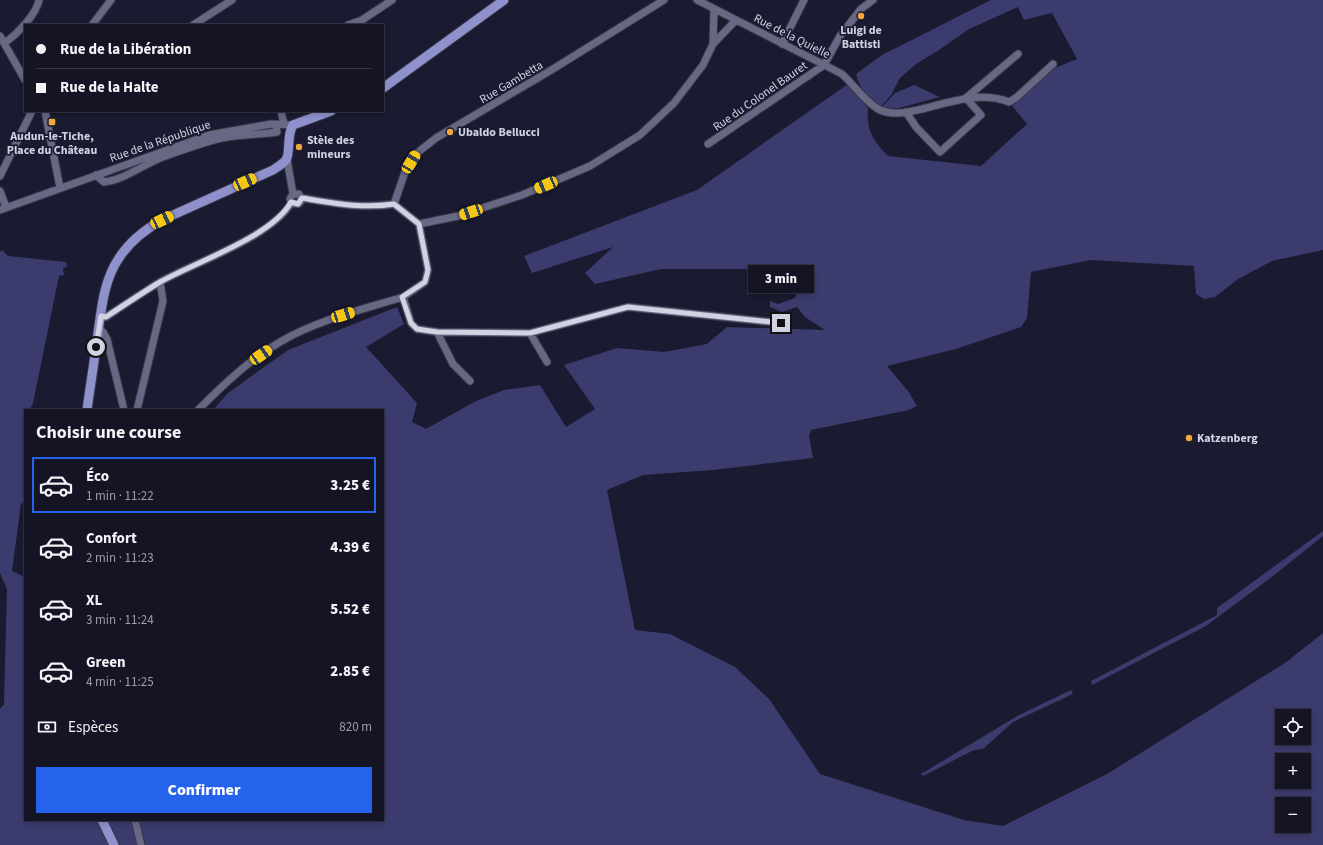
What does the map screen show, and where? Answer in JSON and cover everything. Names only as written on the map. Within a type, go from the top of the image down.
[{"type":"main road","points":[[384,87],[504,0]]},
{"type":"main road","points":[[86,409],[104,296],[109,277],[118,259],[130,244],[145,230],[162,220],[272,170],[287,159],[289,132],[288,124],[328,112]]},
{"type":"main road","points":[[102,821],[114,845]]},
{"type":"street","points":[[5,43],[14,36],[28,19],[37,7],[39,0]]},
{"type":"street","points":[[93,24],[111,0]]},
{"type":"street","points":[[195,24],[232,0]]},
{"type":"street","points":[[351,24],[362,20],[392,0]]},
{"type":"street","name":"Rue Gambetta","points":[[394,204],[405,172],[417,153],[436,138],[553,69],[664,0]]},
{"type":"street","name":"Rue de la Quielle","points":[[697,0],[842,74],[871,104],[888,113],[906,112],[966,98]]},
{"type":"street","points":[[782,44],[797,11],[804,0]]},
{"type":"street","points":[[824,65],[840,36],[861,9],[873,0]]},
{"type":"street","points":[[713,44],[714,9]]},
{"type":"street","points":[[419,224],[458,216],[522,195],[590,166],[640,135],[674,103],[703,65],[713,44],[736,20]]},
{"type":"street","points":[[0,36],[24,78]]},
{"type":"street","points":[[966,98],[1018,54]]},
{"type":"street","points":[[966,98],[994,99],[1009,102],[1017,98],[1053,64]]},
{"type":"street","name":"Rue du Colonel Bauret","points":[[708,144],[824,65]]},
{"type":"street","points":[[906,112],[916,127],[940,152],[981,115],[966,98]]},
{"type":"street","points":[[0,176],[32,112]]},
{"type":"street","points":[[44,112],[60,188]]},
{"type":"street","points":[[282,112],[288,124]]},
{"type":"street","name":"Rue de la République","points":[[3,208],[209,135],[276,128],[288,124]]},
{"type":"street","points":[[96,175],[104,182],[110,182],[133,172],[145,164],[203,144],[222,138],[276,128]]},
{"type":"street","points":[[101,316],[106,317],[160,282],[244,241],[274,222],[286,212],[293,194],[287,159]]},
{"type":"street","points":[[0,192],[3,208]]},
{"type":"street","points":[[199,409],[224,384],[251,362],[280,342],[308,328],[343,315],[402,297],[425,282],[428,270],[419,224],[394,204],[381,206],[355,206],[302,198],[299,194],[293,194]]},
{"type":"street","points":[[291,202],[298,204],[302,198]]},
{"type":"street","points":[[137,409],[163,301],[160,282]]},
{"type":"street","points":[[402,297],[411,323],[417,329],[437,332],[530,333],[628,307],[781,323]]},
{"type":"street","points":[[99,330],[103,332],[107,339],[124,409]]},
{"type":"street","points":[[437,332],[453,364],[470,381]]},
{"type":"street","points":[[530,333],[547,362]]},
{"type":"street","points":[[135,821],[141,845]]},
{"type":"shaded area","points":[[991,0],[1323,0],[1323,250],[1272,261],[1238,279],[1215,297],[1204,299],[1196,294],[1194,266],[1091,260],[1031,272],[1027,318],[1021,327],[956,349],[887,366],[908,391],[917,406],[909,410],[811,430],[809,436],[813,458],[713,470],[643,475],[607,490],[635,630],[670,634],[735,667],[769,699],[820,774],[964,820],[1003,826],[1107,774],[1285,663],[1323,633],[1323,845],[0,845],[0,709],[4,704],[7,589],[0,573],[0,252],[2,250],[8,256],[66,262],[67,267],[63,268],[64,275],[59,276],[33,403],[30,409],[24,409],[24,501],[21,504],[12,571],[24,577],[24,821],[384,821],[384,409],[214,409],[228,393],[288,350],[397,307],[404,324],[366,347],[417,403],[412,422],[426,429],[476,401],[504,390],[540,385],[566,427],[595,409],[564,365],[617,348],[664,352],[707,344],[727,327],[825,330],[805,317],[797,307],[782,312],[770,307],[770,301],[778,304],[795,298],[807,269],[661,269],[595,284],[585,273],[613,247],[532,273],[524,256],[697,190],[848,84],[868,108],[869,129],[878,145],[888,156],[981,166],[1027,124],[1009,102],[1045,72],[1077,59],[1052,13],[1024,20],[1018,7],[969,29],[916,64],[900,78],[891,95],[881,107],[865,93],[857,79],[856,74],[882,55]]},
{"type":"shaded area","points":[[914,85],[940,97],[899,108],[881,108],[895,93]]},
{"type":"shaded area","points":[[1323,531],[1323,536],[1273,576],[1206,626],[1092,685],[1091,681],[1217,615],[1217,608]]},
{"type":"shaded area","points":[[1071,690],[1073,694],[1013,722],[983,749],[974,750],[923,776],[921,774],[1019,715]]},
{"type":"place","name":"Luigi de Battisti","points":[[861,16]]},
{"type":"place","name":"Audun-le-Tiche, Place du Château","points":[[52,122]]},
{"type":"place","name":"Ubaldo Bellucci","points":[[450,132]]},
{"type":"place","name":"Stèle des mineurs","points":[[299,147]]},
{"type":"place","name":"Katzenberg","points":[[1189,438]]},
{"type":"route","points":[[96,347],[101,316],[106,317],[160,282],[244,241],[274,222],[286,212],[291,202],[295,205],[298,204],[301,202],[302,198],[355,206],[381,206],[394,204],[419,224],[428,270],[425,282],[402,297],[411,323],[417,329],[437,332],[530,333],[628,307],[781,323]]}]
